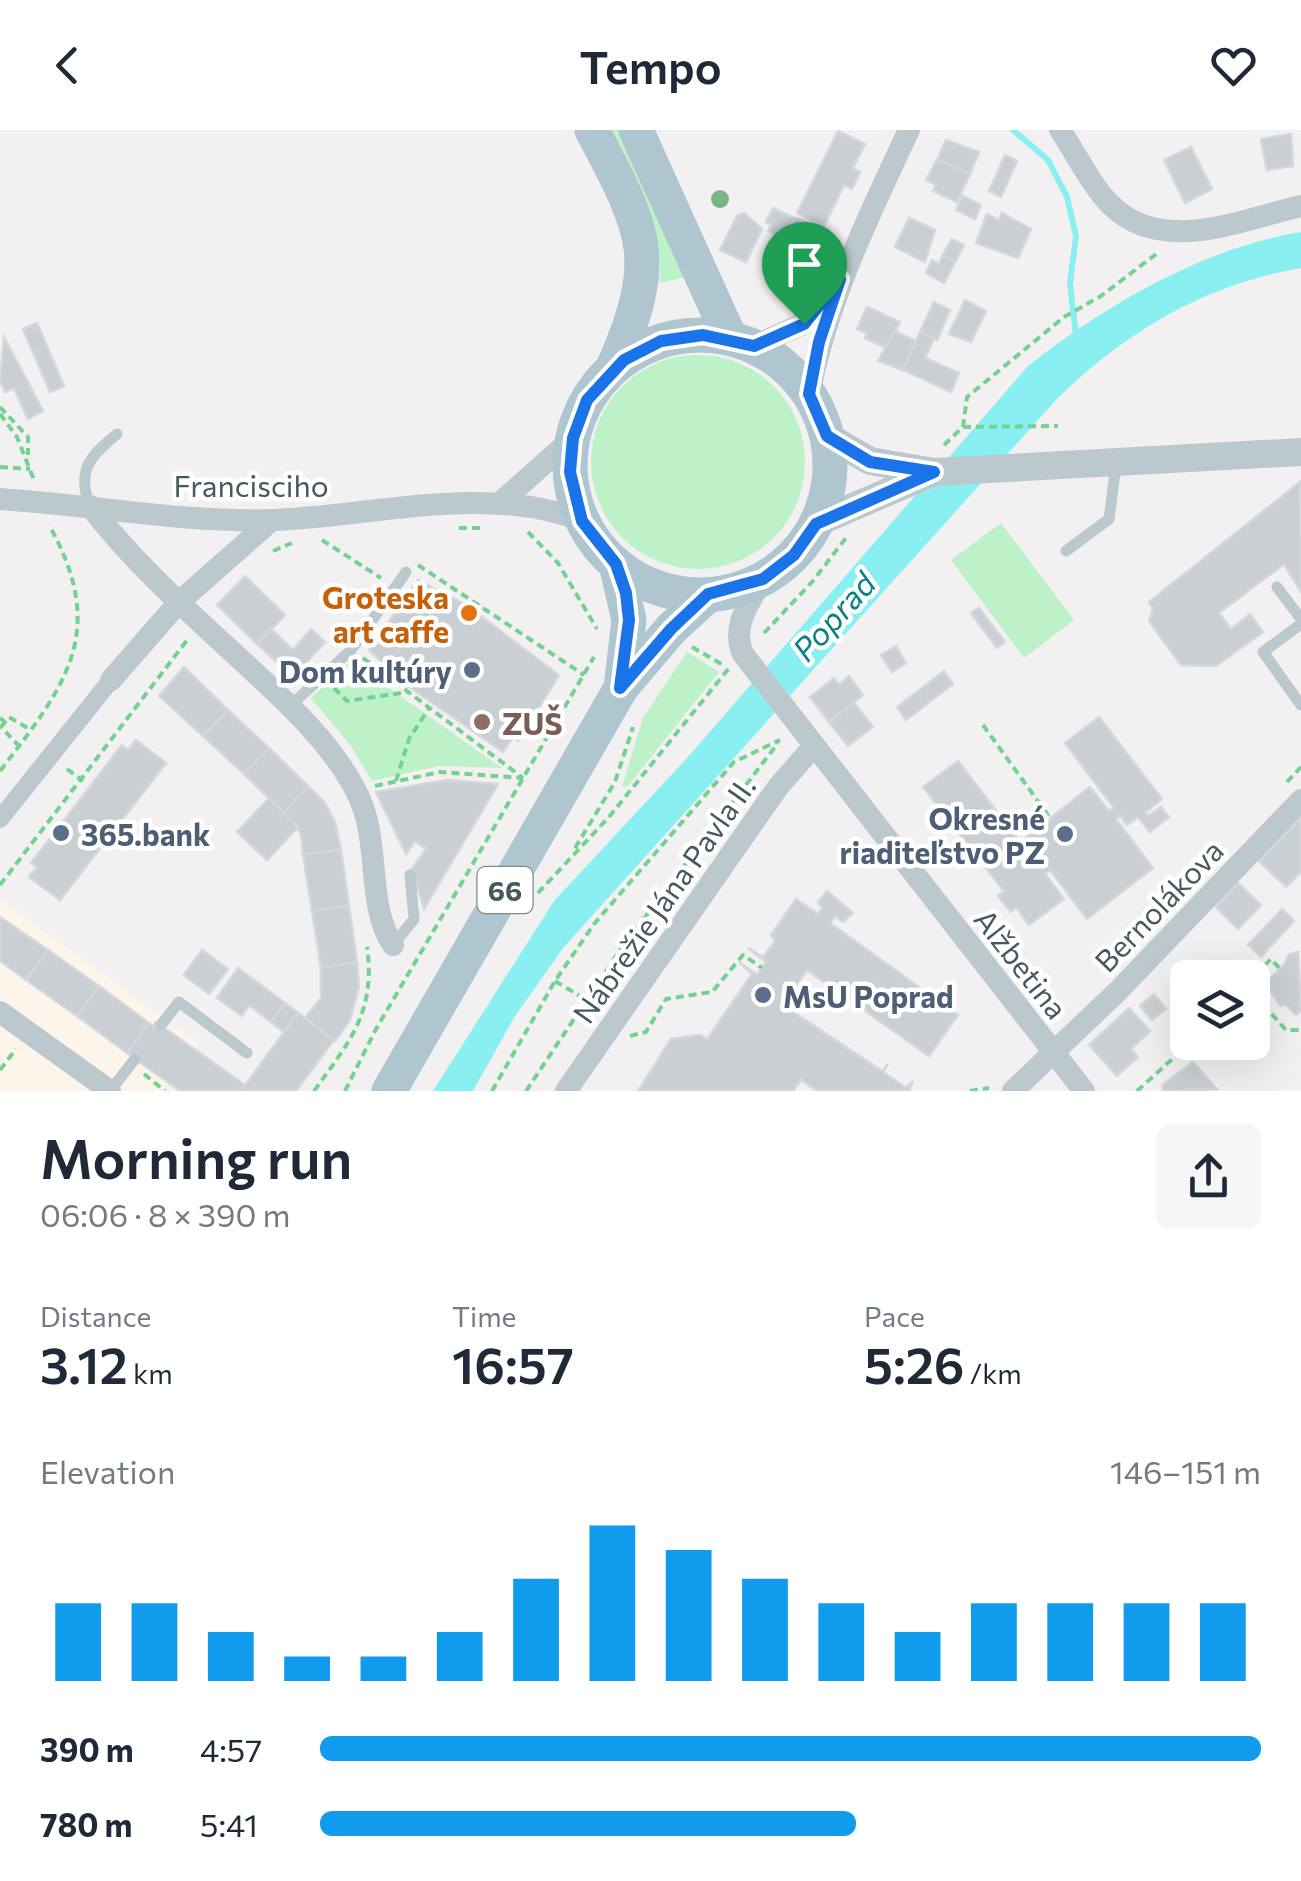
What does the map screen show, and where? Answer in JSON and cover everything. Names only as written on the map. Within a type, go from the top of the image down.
[{"type":"main road","name":"66","points":[[592,130],[632,210],[643,248],[642,290],[613,369],[587,400],[573,438],[570,472],[582,521],[616,564],[657,588],[708,594],[763,579],[833,528],[827,436],[809,394],[775,358],[742,342],[688,335],[661,341],[613,369]]},
{"type":"main road","name":"66","points":[[636,130],[742,342]]},
{"type":"main road","name":"66","points":[[616,564],[629,620],[628,704]]},
{"type":"main road","name":"66","points":[[389,1091],[671,629],[708,594]]},
{"type":"street","points":[[1060,130],[1109,204],[1141,228],[1184,233],[1301,206]]},
{"type":"street","points":[[809,394],[819,342],[840,279],[903,132]]},
{"type":"street","points":[[742,342],[804,324],[840,279]]},
{"type":"street","points":[[827,436],[870,462],[934,472],[1301,452]]},
{"type":"street","points":[[502,501],[573,438]]},
{"type":"street","points":[[833,528],[934,472]]},
{"type":"street","name":"Francisciho","points":[[0,499],[272,520],[502,501],[550,508],[582,521]]},
{"type":"street","points":[[90,506],[180,602],[290,706],[357,792],[374,842],[380,924],[393,945]]},
{"type":"street","points":[[0,818],[111,680],[180,602],[272,520]]},
{"type":"street","points":[[736,661],[742,615],[763,579]]},
{"type":"street","name":"Alžbetina","points":[[736,661],[792,718],[1084,1091]]},
{"type":"street","name":"Nábrežie Jána Pavla II.","points":[[566,1091],[617,1028],[778,787],[814,746]]},
{"type":"street","name":"Bernolákova","points":[[1013,1091],[1118,991],[1301,800]]},
{"type":"street","points":[[0,1012],[110,1091]]},
{"type":"lane","points":[[90,506],[82,485],[88,457],[117,434]]},
{"type":"lane","points":[[1066,551],[1108,518],[1117,461]]},
{"type":"lane","points":[[290,706],[351,650],[406,572]]},
{"type":"lane","points":[[1277,587],[1301,622],[1263,652],[1301,706]]},
{"type":"lane","points":[[393,945],[414,919],[410,875]]},
{"type":"lane","points":[[161,1025],[178,1002],[247,1053]]},
{"type":"lane","points":[[110,1091],[136,1059]]},
{"type":"path","points":[[1058,426],[963,427],[966,397],[1064,317],[1101,296],[1184,233]]},
{"type":"path","points":[[0,407],[28,437],[28,458]]},
{"type":"path","points":[[0,414],[28,458],[36,489]]},
{"type":"path","points":[[0,467],[32,468]]},
{"type":"path","points":[[0,771],[68,673],[78,619],[66,557],[50,525],[35,522]]},
{"type":"path","points":[[524,528],[558,563],[597,627],[598,639]]},
{"type":"path","points":[[628,704],[615,782],[572,853],[608,817],[736,661],[812,582],[833,528]]},
{"type":"path","points":[[314,535],[395,587]]},
{"type":"path","points":[[406,572],[421,564],[584,675]]},
{"type":"path","points":[[472,609],[478,602]]},
{"type":"path","points":[[0,885],[140,708],[187,638],[200,650]]},
{"type":"path","points":[[684,642],[736,661]]},
{"type":"path","points":[[351,650],[471,734],[523,778]]},
{"type":"path","points":[[345,1091],[376,1029],[598,650]]},
{"type":"path","points":[[322,676],[347,701],[408,692]]},
{"type":"path","points":[[396,780],[409,740],[429,708]]},
{"type":"path","points":[[535,716],[553,728]]},
{"type":"path","points":[[19,746],[0,726],[2,720],[9,717],[31,730]]},
{"type":"path","points":[[983,725],[1050,818]]},
{"type":"path","points":[[492,1091],[555,981],[594,924],[734,762],[780,740],[586,999],[526,1091]]},
{"type":"path","points":[[371,787],[440,772],[523,778]]},
{"type":"path","points":[[314,1091],[362,1021],[370,989],[366,938]]},
{"type":"path","points":[[555,981],[586,999],[617,1028],[646,1032],[666,999],[712,992],[742,954],[762,968]]},
{"type":"path","points":[[1270,960],[1280,969]]},
{"type":"path","points":[[1270,1013],[1286,1030],[1301,1030]]},
{"type":"path","points":[[362,1021],[376,1029]]},
{"type":"path","points":[[0,1070],[18,1045]]},
{"type":"path","points":[[1137,1091],[1171,1060]]},
{"type":"shaded area","points":[[0,899],[199,1043],[162,1091],[0,1091]]},
{"type":"green space","points":[[607,130],[621,130],[687,277],[659,283],[660,262],[652,223]]},
{"type":"green space","points":[[698,355],[739,363],[773,387],[797,421],[805,462],[797,503],[773,537],[739,561],[698,569],[657,561],[623,537],[599,503],[591,462],[599,421],[623,387],[657,363]]},
{"type":"green space","points":[[1001,523],[1074,620],[1024,658],[951,560]]},
{"type":"green space","points":[[687,652],[719,672],[628,786],[622,787],[643,718]]},
{"type":"green space","points":[[351,661],[502,768],[439,766],[372,781],[351,746],[311,698]]},
{"type":"water","name":"Poprad","points":[[1301,232],[1301,268],[1232,286],[1168,315],[1110,353],[1056,400],[564,947],[515,1016],[473,1091],[433,1091],[554,901],[688,757],[1028,366],[1090,322],[1157,282],[1228,251]]},
{"type":"building","points":[[838,131],[865,144],[853,168],[860,172],[852,189],[844,185],[824,226],[797,213]]},
{"type":"building","points":[[1291,134],[1293,166],[1267,170],[1261,139]]},
{"type":"building","points":[[946,140],[979,152],[970,174],[937,160]]},
{"type":"building","points":[[1191,147],[1212,189],[1185,203],[1164,160]]},
{"type":"building","points":[[1005,155],[1017,161],[1001,197],[989,191]]},
{"type":"building","points":[[937,160],[970,174],[957,202],[933,191],[936,185],[926,180]]},
{"type":"building","points":[[963,196],[981,205],[975,219],[956,210]]},
{"type":"building","points":[[773,208],[794,218],[783,239],[768,231],[771,225],[766,222]]},
{"type":"building","points":[[744,213],[762,229],[746,262],[720,250],[737,216]]},
{"type":"building","points":[[1002,213],[1031,229],[1018,258],[976,243],[987,214],[999,220]]},
{"type":"building","points":[[795,218],[808,223],[800,241],[788,236]]},
{"type":"building","points":[[909,218],[935,230],[925,262],[895,247]]},
{"type":"building","points":[[952,239],[964,245],[955,262],[943,255]]},
{"type":"building","points":[[784,245],[810,258],[797,283],[772,272]]},
{"type":"building","points":[[943,255],[955,262],[944,283],[926,273],[932,260],[939,264]]},
{"type":"building","points":[[965,300],[986,311],[971,342],[949,334]]},
{"type":"building","points":[[934,302],[950,310],[937,340],[920,332]]},
{"type":"building","points":[[867,307],[900,322],[887,348],[865,338],[867,333],[857,329]]},
{"type":"building","points":[[37,323],[64,386],[50,392],[23,329]]},
{"type":"building","points":[[895,331],[916,341],[903,370],[878,361]]},
{"type":"building","points":[[920,332],[934,338],[925,358],[959,373],[951,392],[903,370]]},
{"type":"building","points":[[4,337],[43,411],[28,419],[14,388],[5,392],[0,381]]},
{"type":"building","points":[[1300,482],[1301,592],[1284,564],[1219,613],[1231,629],[1250,614],[1263,632],[1216,666],[1181,665],[1149,621],[1153,608],[1149,602]]},
{"type":"building","points":[[245,576],[285,615],[257,644],[217,605]]},
{"type":"building","name":"Dom kultúry","points":[[418,580],[465,604],[559,675],[518,741],[513,737],[503,752],[408,686],[369,650]]},
{"type":"building","points":[[979,608],[1005,642],[997,648],[971,613]]},
{"type":"building","points":[[271,629],[293,650],[311,629],[325,642],[293,677],[257,644]]},
{"type":"building","points":[[896,646],[906,663],[892,672],[881,655]]},
{"type":"building","points":[[184,667],[228,710],[203,736],[159,696]]},
{"type":"building","points":[[944,671],[953,684],[906,720],[897,707]]},
{"type":"building","points":[[849,676],[863,695],[829,722],[810,697],[834,678],[839,685]]},
{"type":"building","points":[[854,703],[873,727],[848,746],[829,722]]},
{"type":"building","points":[[228,710],[269,748],[244,774],[203,736]]},
{"type":"building","points":[[1099,717],[1162,799],[1145,812],[1148,816],[1161,807],[1169,817],[1150,832],[1138,817],[1127,825],[1120,816],[1116,819],[1153,868],[1087,919],[1050,870],[1045,874],[1064,899],[1029,925],[1016,907],[1011,912],[998,896],[1004,891],[923,787],[958,761],[1038,865],[1043,861],[1025,838],[1090,787],[1109,811],[1114,808],[1065,743]]},
{"type":"building","points":[[136,740],[166,763],[60,900],[29,877],[37,867],[31,863],[122,745],[128,750]]},
{"type":"building","points":[[269,748],[308,786],[284,813],[244,774]]},
{"type":"building","points":[[447,780],[498,784],[424,909],[412,869],[426,849],[415,841],[406,854],[376,792]]},
{"type":"building","points":[[308,786],[325,803],[335,822],[341,850],[303,854],[301,834],[284,813]]},
{"type":"building","points":[[269,798],[298,827],[267,860],[237,832]]},
{"type":"building","points":[[1301,818],[1301,872],[1286,887],[1259,861]]},
{"type":"building","points":[[341,850],[349,906],[312,911],[303,854]]},
{"type":"building","points":[[1238,883],[1261,905],[1238,929],[1216,907]]},
{"type":"building","points":[[827,891],[853,913],[843,922],[835,916],[830,923],[958,1015],[929,1056],[807,970],[783,1005],[882,1071],[888,1064],[883,1072],[906,1088],[913,1081],[909,1091],[817,1091],[801,1080],[793,1091],[638,1091],[671,1039],[700,1035],[707,1039],[752,974],[739,962],[757,975],[766,962],[748,948],[763,957],[775,941],[771,935],[796,899],[818,914],[822,908],[818,902]]},
{"type":"building","points":[[349,906],[357,962],[321,968],[312,911]]},
{"type":"building","points":[[1282,909],[1294,921],[1261,957],[1248,945]]},
{"type":"building","points":[[0,917],[48,950],[26,980],[0,961]]},
{"type":"building","points":[[48,950],[99,986],[77,1016],[26,980]]},
{"type":"building","points":[[202,950],[228,969],[209,994],[184,975]]},
{"type":"building","points":[[1298,952],[1301,1010],[1296,1015],[1286,1005],[1280,1006],[1270,991],[1270,978],[1285,964],[1288,955]]},
{"type":"building","points":[[357,962],[359,986],[350,1020],[335,1041],[305,1018],[321,998],[321,968]]},
{"type":"building","points":[[238,968],[285,1003],[271,1022],[249,1005],[242,1016],[217,998]]},
{"type":"building","points":[[99,986],[149,1023],[127,1053],[77,1016]]},
{"type":"building","points":[[1154,994],[1166,1009],[1152,1020],[1140,1006]]},
{"type":"building","points":[[285,1003],[298,1013],[284,1032],[271,1022]]},
{"type":"building","points":[[1129,1008],[1150,1031],[1131,1049],[1138,1057],[1117,1076],[1089,1045]]},
{"type":"building","points":[[298,1013],[334,1040],[296,1091],[241,1091]]},
{"type":"building","points":[[156,1022],[245,1085],[241,1091],[180,1091],[127,1053],[149,1023],[153,1026]]},
{"type":"building","points":[[1193,1062],[1217,1089],[1163,1091],[1162,1085]]},
{"type":"waterway","points":[[1013,130],[1048,160],[1067,197],[1076,236],[1070,283],[1076,336]]},
{"type":"place","name":"Groteska art caffe","points":[[469,613]]},
{"type":"place","name":"Dom kultúry","points":[[472,670]]},
{"type":"place","name":"ZUŠ","points":[[482,722]]},
{"type":"place","name":"365.bank","points":[[61,833]]},
{"type":"place","name":"Okresné riaditeľstvo PZ","points":[[1065,834]]},
{"type":"place","name":"MsU Poprad","points":[[763,995]]},
{"type":"route","points":[[840,279],[819,342],[809,394],[827,436],[870,462],[934,472],[816,524],[794,555],[763,579],[708,594],[671,629],[620,688],[629,620],[626,593],[616,564],[582,521],[570,472],[576,425],[587,400],[603,378],[624,360],[661,341],[703,335],[754,346],[804,324],[840,279]]}]
